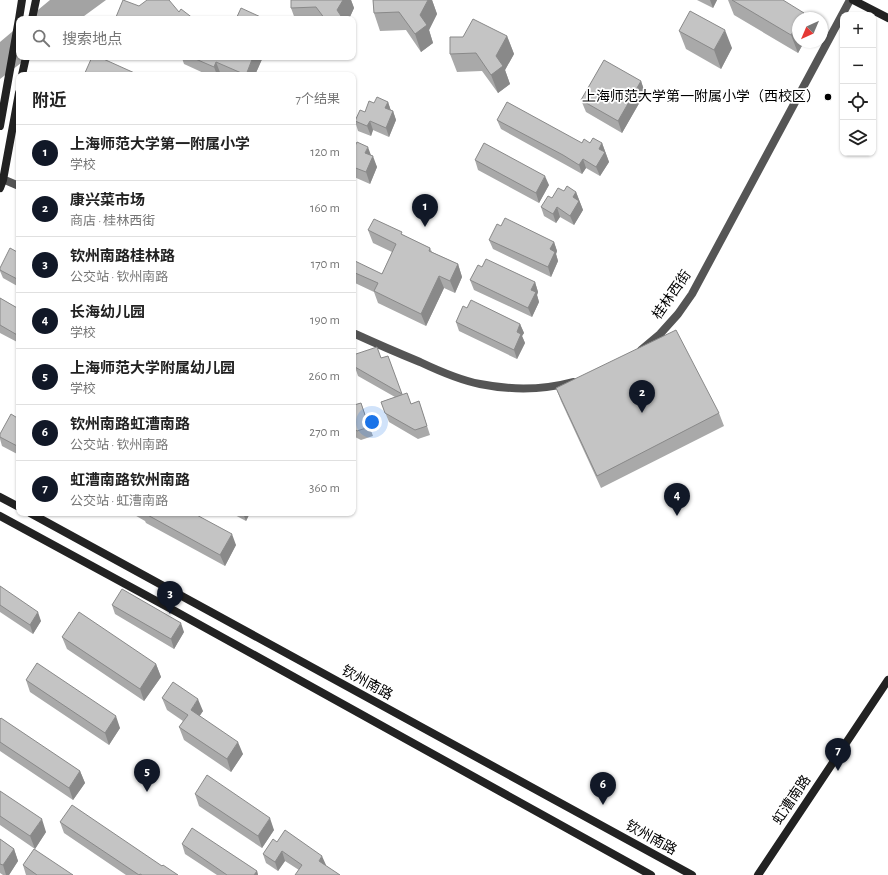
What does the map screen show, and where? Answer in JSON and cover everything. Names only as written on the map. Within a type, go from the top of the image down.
[{"type":"street","points":[[33,16],[36,0]]},
{"type":"street","name":"桂林西街","points":[[631,356],[638,353],[660,334],[678,314],[692,294],[850,0]]},
{"type":"street","points":[[853,0],[888,18]]},
{"type":"street","points":[[20,16],[22,3]]},
{"type":"street","points":[[0,126],[16,37]]},
{"type":"street","points":[[22,72],[25,60]]},
{"type":"street","points":[[0,188],[16,108]]},
{"type":"street","points":[[2,179],[16,185]]},
{"type":"street","points":[[356,334],[449,375],[479,384],[533,388],[559,386],[578,381]]},
{"type":"street","points":[[0,497],[16,505]]},
{"type":"street","points":[[0,516],[180,613],[651,875]]},
{"type":"street","name":"钦州南路","points":[[35,516],[692,875]]},
{"type":"street","name":"虹漕南路","points":[[758,875],[888,680]]},
{"type":"shaded area","points":[[50,0],[106,0],[84,16],[31,16]]},
{"type":"shaded area","points":[[16,29],[16,60],[25,60],[0,79],[0,42]]},
{"type":"building","points":[[123,0],[139,6],[147,0],[169,0],[179,12],[181,9],[190,16],[116,16]]},
{"type":"building","points":[[291,0],[343,0],[337,10],[341,16],[323,16],[316,7],[291,8]]},
{"type":"building","points":[[373,0],[428,0],[420,15],[427,25],[415,34],[399,12],[374,13]]},
{"type":"building","points":[[732,0],[783,0],[802,12],[792,12],[791,35]]},
{"type":"building","points":[[241,8],[258,16],[237,16]]},
{"type":"building","points":[[690,11],[725,30],[714,50],[679,31]]},
{"type":"building","points":[[473,19],[507,36],[496,56],[503,66],[491,75],[476,53],[450,54],[450,37],[463,37]]},
{"type":"building","points":[[91,60],[106,60],[132,72],[85,72]]},
{"type":"building","points":[[198,60],[252,60],[247,72],[239,72],[216,62],[214,67]]},
{"type":"building","points":[[604,60],[641,81],[618,121],[581,100]]},
{"type":"building","points":[[377,97],[388,102],[385,108],[393,111],[386,128],[370,121],[367,126],[356,121],[360,110],[365,112],[369,101],[374,103]]},
{"type":"building","points":[[507,102],[582,143],[584,139],[590,143],[593,138],[602,143],[599,149],[605,152],[596,167],[583,159],[579,165],[497,120]]},
{"type":"building","points":[[357,142],[368,147],[365,153],[373,156],[366,172],[356,168]]},
{"type":"building","points":[[484,143],[545,176],[536,193],[475,160]]},
{"type":"building","points":[[567,186],[576,192],[573,197],[579,201],[570,216],[557,207],[553,214],[541,207],[548,196],[552,198],[558,188],[564,191]]},
{"type":"building","points":[[505,218],[554,242],[550,249],[555,252],[548,267],[489,240],[497,224],[501,226]]},
{"type":"building","points":[[374,219],[402,232],[401,234],[430,248],[429,251],[458,264],[450,281],[439,276],[421,314],[374,291],[378,283],[356,273],[356,261],[382,274],[396,244],[368,230]]},
{"type":"building","points":[[10,248],[16,251],[16,278],[0,270]]},
{"type":"building","points":[[486,259],[535,282],[531,290],[536,292],[528,308],[470,280],[478,265],[482,267]]},
{"type":"building","points":[[0,298],[16,307],[16,334],[0,325]]},
{"type":"building","points":[[471,300],[520,324],[517,332],[521,334],[514,350],[456,322],[463,306],[467,308]]},
{"type":"building","points":[[676,330],[719,413],[597,476],[556,388]]},
{"type":"building","points":[[377,347],[381,358],[388,356],[402,394],[356,368],[356,354]]},
{"type":"building","points":[[407,393],[411,404],[419,401],[427,426],[415,430],[385,413],[381,402]]},
{"type":"building","points":[[361,403],[369,427],[357,431],[356,404]]},
{"type":"building","points":[[11,414],[16,417],[16,445],[0,437],[0,434]]},
{"type":"building","points":[[149,516],[199,516],[232,534],[220,555]]},
{"type":"building","points":[[0,586],[38,612],[30,625],[0,605]]},
{"type":"building","points":[[122,589],[181,623],[171,639],[112,605]]},
{"type":"building","points":[[79,612],[156,664],[140,689],[62,637]]},
{"type":"building","points":[[37,663],[116,716],[105,733],[26,680]]},
{"type":"building","points":[[173,682],[198,699],[191,710],[238,742],[227,759],[179,727],[188,715],[162,698]]},
{"type":"building","points":[[1,718],[80,771],[69,788],[0,742]]},
{"type":"building","points":[[207,775],[270,818],[258,836],[195,794]]},
{"type":"building","points":[[0,791],[42,819],[30,836],[0,816]]},
{"type":"building","points":[[72,805],[162,866],[163,865],[178,875],[139,875],[60,822]]},
{"type":"building","points":[[192,828],[257,871],[254,875],[227,875],[182,844]]},
{"type":"building","points":[[285,830],[322,856],[319,861],[340,875],[295,875],[302,865],[282,851],[275,862],[263,854],[273,839],[277,842]]},
{"type":"building","points":[[0,839],[14,849],[3,865],[0,864]]},
{"type":"building","points":[[34,849],[73,875],[37,875],[23,865]]},
{"type":"place","name":"上海师范大学第一附属小学（西校区）","points":[[828,97]]},
{"type":"place","name":"上海师范大学第一附属小学","points":[[425,227]]},
{"type":"place","name":"康兴菜市场","points":[[642,413]]},
{"type":"place","name":"长海幼儿园","points":[[677,516]]},
{"type":"place","name":"钦州南路桂林路","points":[[170,614]]},
{"type":"place","name":"虹漕南路钦州南路","points":[[838,771]]},
{"type":"place","name":"上海师范大学附属幼儿园","points":[[147,792]]},
{"type":"place","name":"钦州南路虹漕南路","points":[[603,805]]}]
